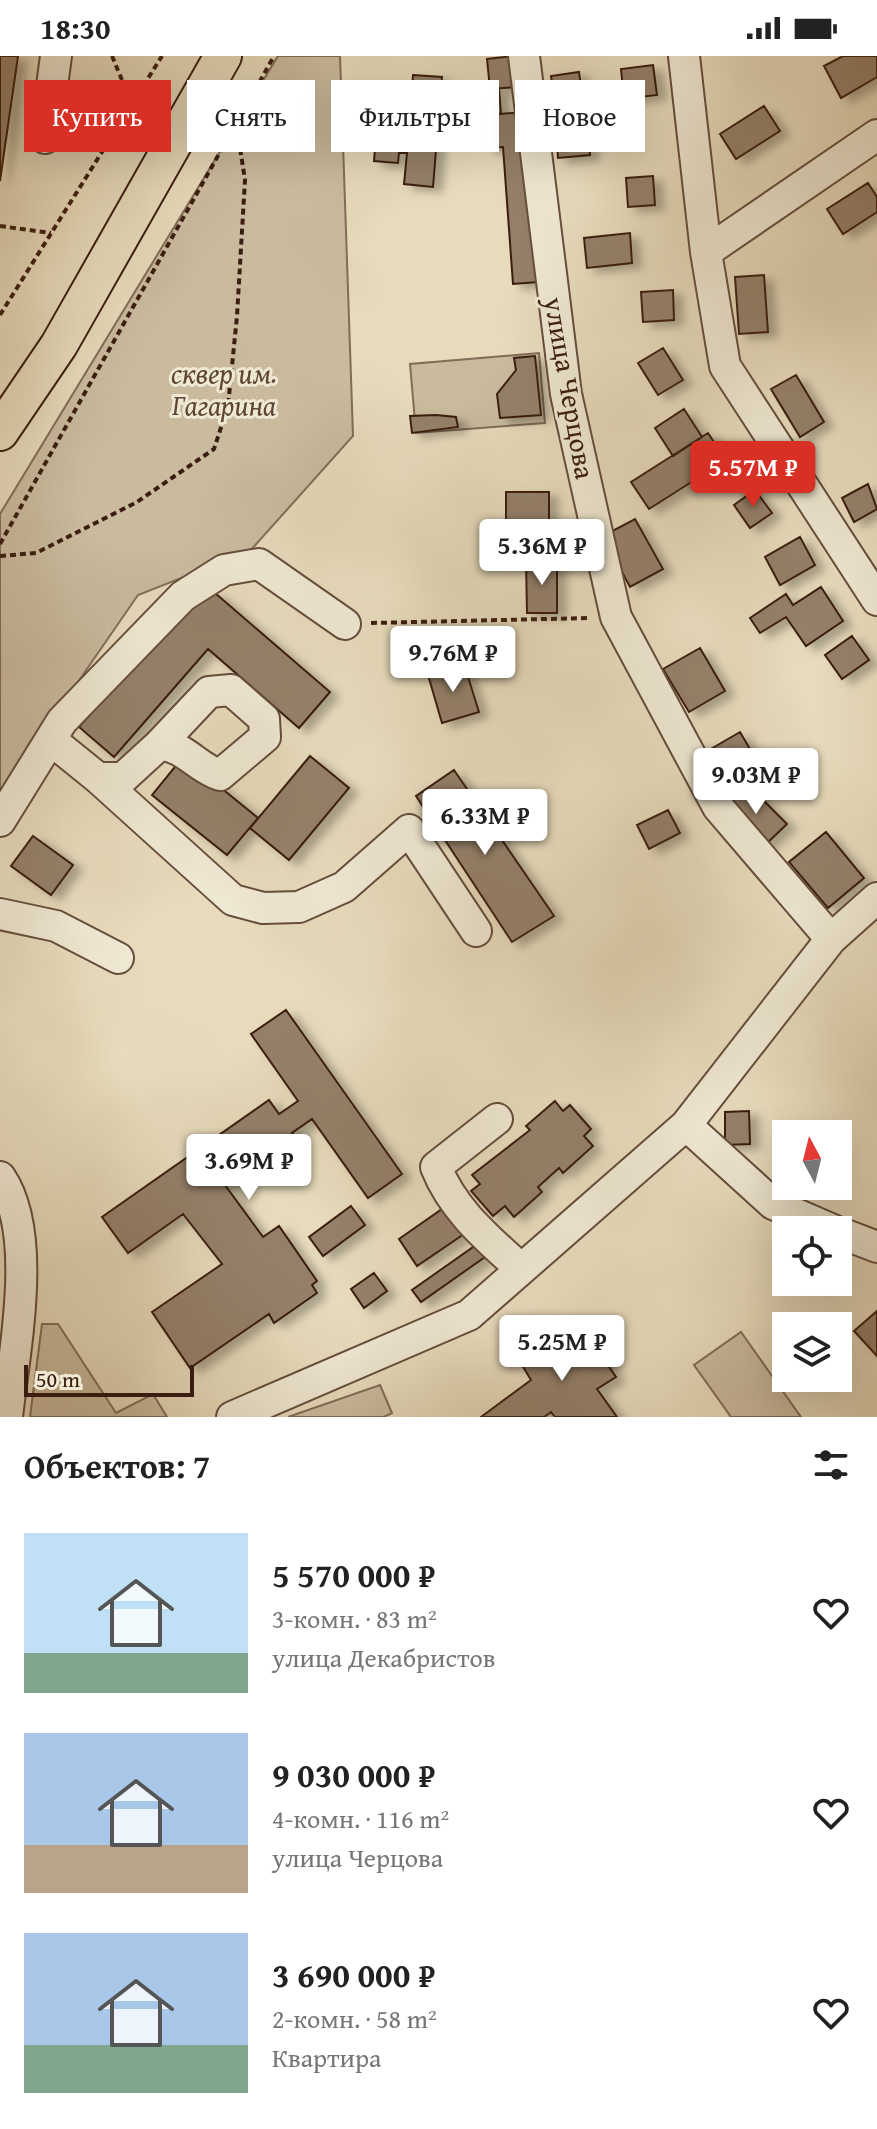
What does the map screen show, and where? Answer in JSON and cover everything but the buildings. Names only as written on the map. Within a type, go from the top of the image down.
[{"type":"main road","points":[[0,432],[59,345],[223,56]]},
{"type":"street","points":[[53,80],[56,56]]},
{"type":"street","name":"улица Черцова","points":[[524,56],[566,394],[616,617],[718,807],[831,939]]},
{"type":"street","points":[[684,56],[706,252],[725,366],[877,600]]},
{"type":"street","points":[[706,252],[877,135]]},
{"type":"street","points":[[0,821],[62,721],[183,596],[224,570],[259,564],[345,624]]},
{"type":"street","points":[[51,740],[98,778],[233,900],[263,908],[299,907],[344,887],[409,830],[476,931]]},
{"type":"street","points":[[98,778],[123,778],[159,745]]},
{"type":"street","points":[[232,1417],[469,1315],[686,1125],[831,939],[877,898]]},
{"type":"street","points":[[0,914],[56,926],[118,958]]},
{"type":"street","points":[[497,1119],[436,1167],[444,1188],[466,1219],[521,1269]]},
{"type":"street","points":[[686,1125],[773,1204],[801,1216]]},
{"type":"street","points":[[0,1177],[11,1192],[23,1278],[7,1417]]},
{"type":"street","points":[[852,1237],[877,1247]]},
{"type":"path","points":[[112,56],[122,80]]},
{"type":"path","points":[[147,80],[162,56]]},
{"type":"path","points":[[260,80],[274,56]]},
{"type":"path","points":[[0,315],[102,152]]},
{"type":"path","points":[[0,544],[219,152]]},
{"type":"path","points":[[0,556],[36,553],[137,502],[214,449],[228,406],[237,316],[245,180],[241,152]]},
{"type":"path","points":[[0,226],[51,233]]},
{"type":"path","points":[[345,624],[616,617]]},
{"type":"green space","name":"сквер им. Гагарина","points":[[278,56],[340,56],[341,80],[331,80],[331,152],[343,152],[353,436],[250,551],[138,595],[0,795],[0,514],[220,152],[315,152],[315,80],[263,80]]},
{"type":"green space","points":[[539,353],[545,423],[416,433],[410,364]]},
{"type":"green space","points":[[42,1324],[58,1324],[116,1413],[153,1394],[167,1417],[30,1417]]},
{"type":"green space","points":[[741,1332],[772,1376],[772,1392],[783,1392],[801,1417],[731,1417],[694,1365]]},
{"type":"green space","points":[[380,1385],[392,1413],[384,1417],[288,1417]]}]
